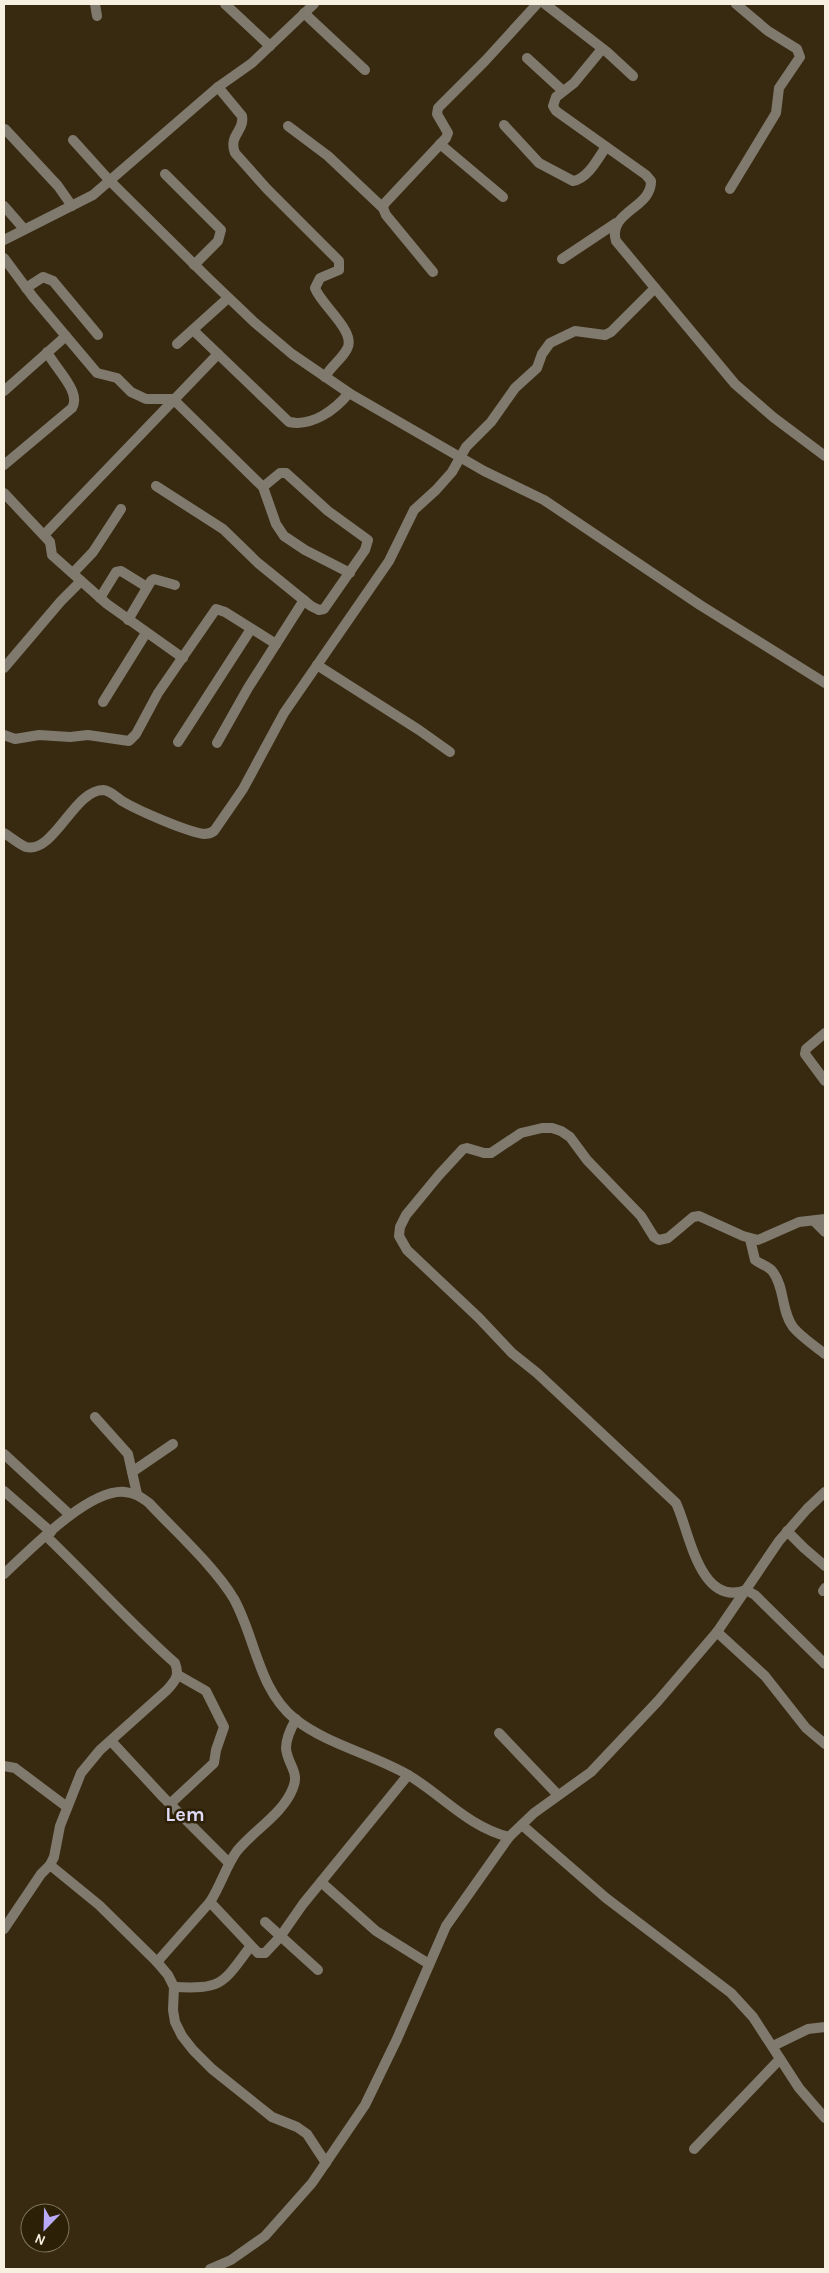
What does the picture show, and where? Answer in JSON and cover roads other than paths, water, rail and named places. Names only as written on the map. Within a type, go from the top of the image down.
[{"type":"street","points":[[95,4],[97,16]]},
{"type":"street","points":[[225,4],[270,46]]},
{"type":"street","points":[[4,240],[93,195],[218,87],[241,72],[314,4]]},
{"type":"street","points":[[383,208],[384,203],[440,144],[448,133],[437,114],[438,108],[485,61],[537,4]]},
{"type":"street","points":[[545,4],[633,76]]},
{"type":"street","points":[[730,189],[776,113],[780,88],[800,57],[797,49],[768,31],[736,4]]},
{"type":"street","points":[[304,13],[365,70]]},
{"type":"street","points":[[562,259],[616,223],[648,193],[651,181],[646,175],[556,111],[553,106],[553,102],[574,83],[602,49]]},
{"type":"street","points":[[527,58],[563,91]]},
{"type":"street","points":[[218,87],[242,116],[241,126],[233,140],[232,146],[235,153],[267,189],[339,261],[340,270],[320,278],[316,288],[326,307],[346,331],[350,343],[348,348],[333,363],[325,377]]},
{"type":"street","points":[[504,125],[539,163],[573,181],[585,176],[606,147]]},
{"type":"street","points":[[288,126],[328,156],[383,208],[433,272]]},
{"type":"street","points":[[5,129],[58,186],[72,206]]},
{"type":"street","points":[[73,140],[110,181],[228,298],[254,322],[325,377],[460,458],[544,500],[700,605],[825,683]]},
{"type":"street","points":[[440,144],[503,197]]},
{"type":"street","points":[[165,174],[221,230],[218,241],[194,265]]},
{"type":"street","points":[[4,206],[24,229]]},
{"type":"street","points":[[616,223],[614,233],[616,241],[735,384],[773,417],[825,456]]},
{"type":"street","points":[[4,258],[26,288],[97,373],[117,378],[131,392],[146,399],[173,399],[263,487],[276,524],[284,536],[305,550],[350,573]]},
{"type":"street","points":[[26,288],[43,277],[53,281],[98,335]]},
{"type":"street","points":[[4,832],[26,846],[39,846],[52,835],[82,801],[99,791],[106,790],[146,812],[193,830],[210,833],[214,831],[243,789],[284,713],[389,561],[414,510],[452,472],[473,439],[492,422],[515,388],[537,368],[542,354],[550,343],[564,334],[575,331],[605,335],[611,332],[655,288]]},
{"type":"street","points":[[177,344],[228,298]]},
{"type":"street","points":[[193,330],[289,422],[297,424],[322,416],[337,406],[349,393]]},
{"type":"street","points":[[4,390],[66,336]]},
{"type":"street","points":[[4,465],[75,404],[73,391],[47,352]]},
{"type":"street","points":[[44,535],[218,354]]},
{"type":"street","points":[[156,486],[223,529],[258,563],[304,600],[319,610],[324,610],[368,545],[368,540],[328,511],[286,473],[280,473],[263,487]]},
{"type":"street","points":[[4,493],[50,542],[52,555],[100,598],[183,658]]},
{"type":"street","points":[[73,573],[93,552],[121,509]]},
{"type":"street","points":[[100,598],[116,572],[120,571],[147,587]]},
{"type":"street","points":[[128,620],[147,587],[154,579],[176,585]]},
{"type":"street","points":[[4,668],[81,581]]},
{"type":"street","points":[[217,743],[248,688],[304,600]]},
{"type":"street","points":[[4,734],[15,738],[40,735],[70,737],[88,735],[129,741],[136,734],[158,693],[216,609],[276,644]]},
{"type":"street","points":[[178,742],[251,629]]},
{"type":"street","points":[[103,702],[146,633]]},
{"type":"street","points":[[317,665],[450,752]]},
{"type":"street","points":[[825,1033],[806,1049],[805,1054],[825,1081]]},
{"type":"street","points":[[825,1219],[799,1222],[766,1238],[750,1239],[699,1216],[693,1217],[668,1238],[659,1240],[654,1237],[641,1216],[587,1160],[570,1137],[552,1128],[542,1128],[521,1133],[491,1153],[484,1154],[467,1148],[463,1149],[438,1175],[409,1211],[400,1227],[399,1236],[406,1250],[479,1318],[512,1353],[537,1373],[676,1503],[681,1512],[689,1544],[708,1578],[715,1585],[730,1593],[746,1590],[762,1601],[825,1664]]},
{"type":"street","points":[[814,1221],[825,1232]]},
{"type":"street","points":[[750,1239],[754,1260],[769,1268],[774,1274],[785,1301],[789,1320],[794,1328],[825,1354]]},
{"type":"street","points":[[95,1417],[122,1445],[128,1454],[137,1494]]},
{"type":"street","points":[[132,1472],[172,1444]]},
{"type":"street","points":[[4,1454],[70,1515]]},
{"type":"street","points":[[4,1491],[48,1534],[133,1624],[175,1663],[178,1675],[158,1700],[95,1756],[81,1773],[66,1807],[54,1857],[4,1929]]},
{"type":"street","points":[[4,1574],[70,1515],[88,1503],[123,1491],[137,1494],[149,1502],[216,1575],[232,1597],[244,1620],[263,1676],[271,1691],[296,1719],[322,1734],[408,1775],[474,1823],[494,1833],[509,1837]]},
{"type":"street","points":[[210,2269],[230,2260],[265,2236],[300,2199],[326,2163],[365,2105],[397,2039],[446,1926],[509,1837],[534,1813],[602,1762],[658,1701],[717,1632],[787,1531],[825,1492]]},
{"type":"street","points":[[787,1531],[825,1566]]},
{"type":"street","points":[[717,1632],[765,1676],[806,1728],[825,1744]]},
{"type":"street","points":[[171,1803],[214,1763],[216,1750],[224,1727],[206,1691],[178,1675]]},
{"type":"street","points":[[158,1962],[210,1902],[221,1885],[229,1864],[238,1850],[289,1798],[296,1775],[286,1750],[289,1733],[296,1719]]},
{"type":"street","points":[[499,1733],[558,1795]]},
{"type":"street","points":[[111,1741],[229,1864]]},
{"type":"street","points":[[4,1766],[15,1768],[66,1807]]},
{"type":"street","points":[[210,1902],[250,1947],[258,1954],[263,1954],[280,1937],[303,1904],[408,1775]]},
{"type":"street","points":[[522,1825],[606,1898],[731,1993],[753,2017],[799,2088],[825,2118]]},
{"type":"street","points":[[50,1865],[99,1905],[158,1962],[168,1975],[174,1988],[173,2010],[175,2022],[182,2036],[193,2050],[212,2069],[272,2117],[297,2127],[308,2134],[326,2163]]},
{"type":"street","points":[[321,1882],[376,1931],[429,1964]]},
{"type":"street","points":[[265,1922],[318,1970]]},
{"type":"street","points":[[174,1988],[200,1988],[219,1985],[227,1978],[250,1947]]},
{"type":"street","points":[[773,2046],[808,2029],[825,2027]]},
{"type":"street","points":[[694,2148],[780,2059]]},
{"type":"district","name":"Lem","points":[[185,1814]]}]
